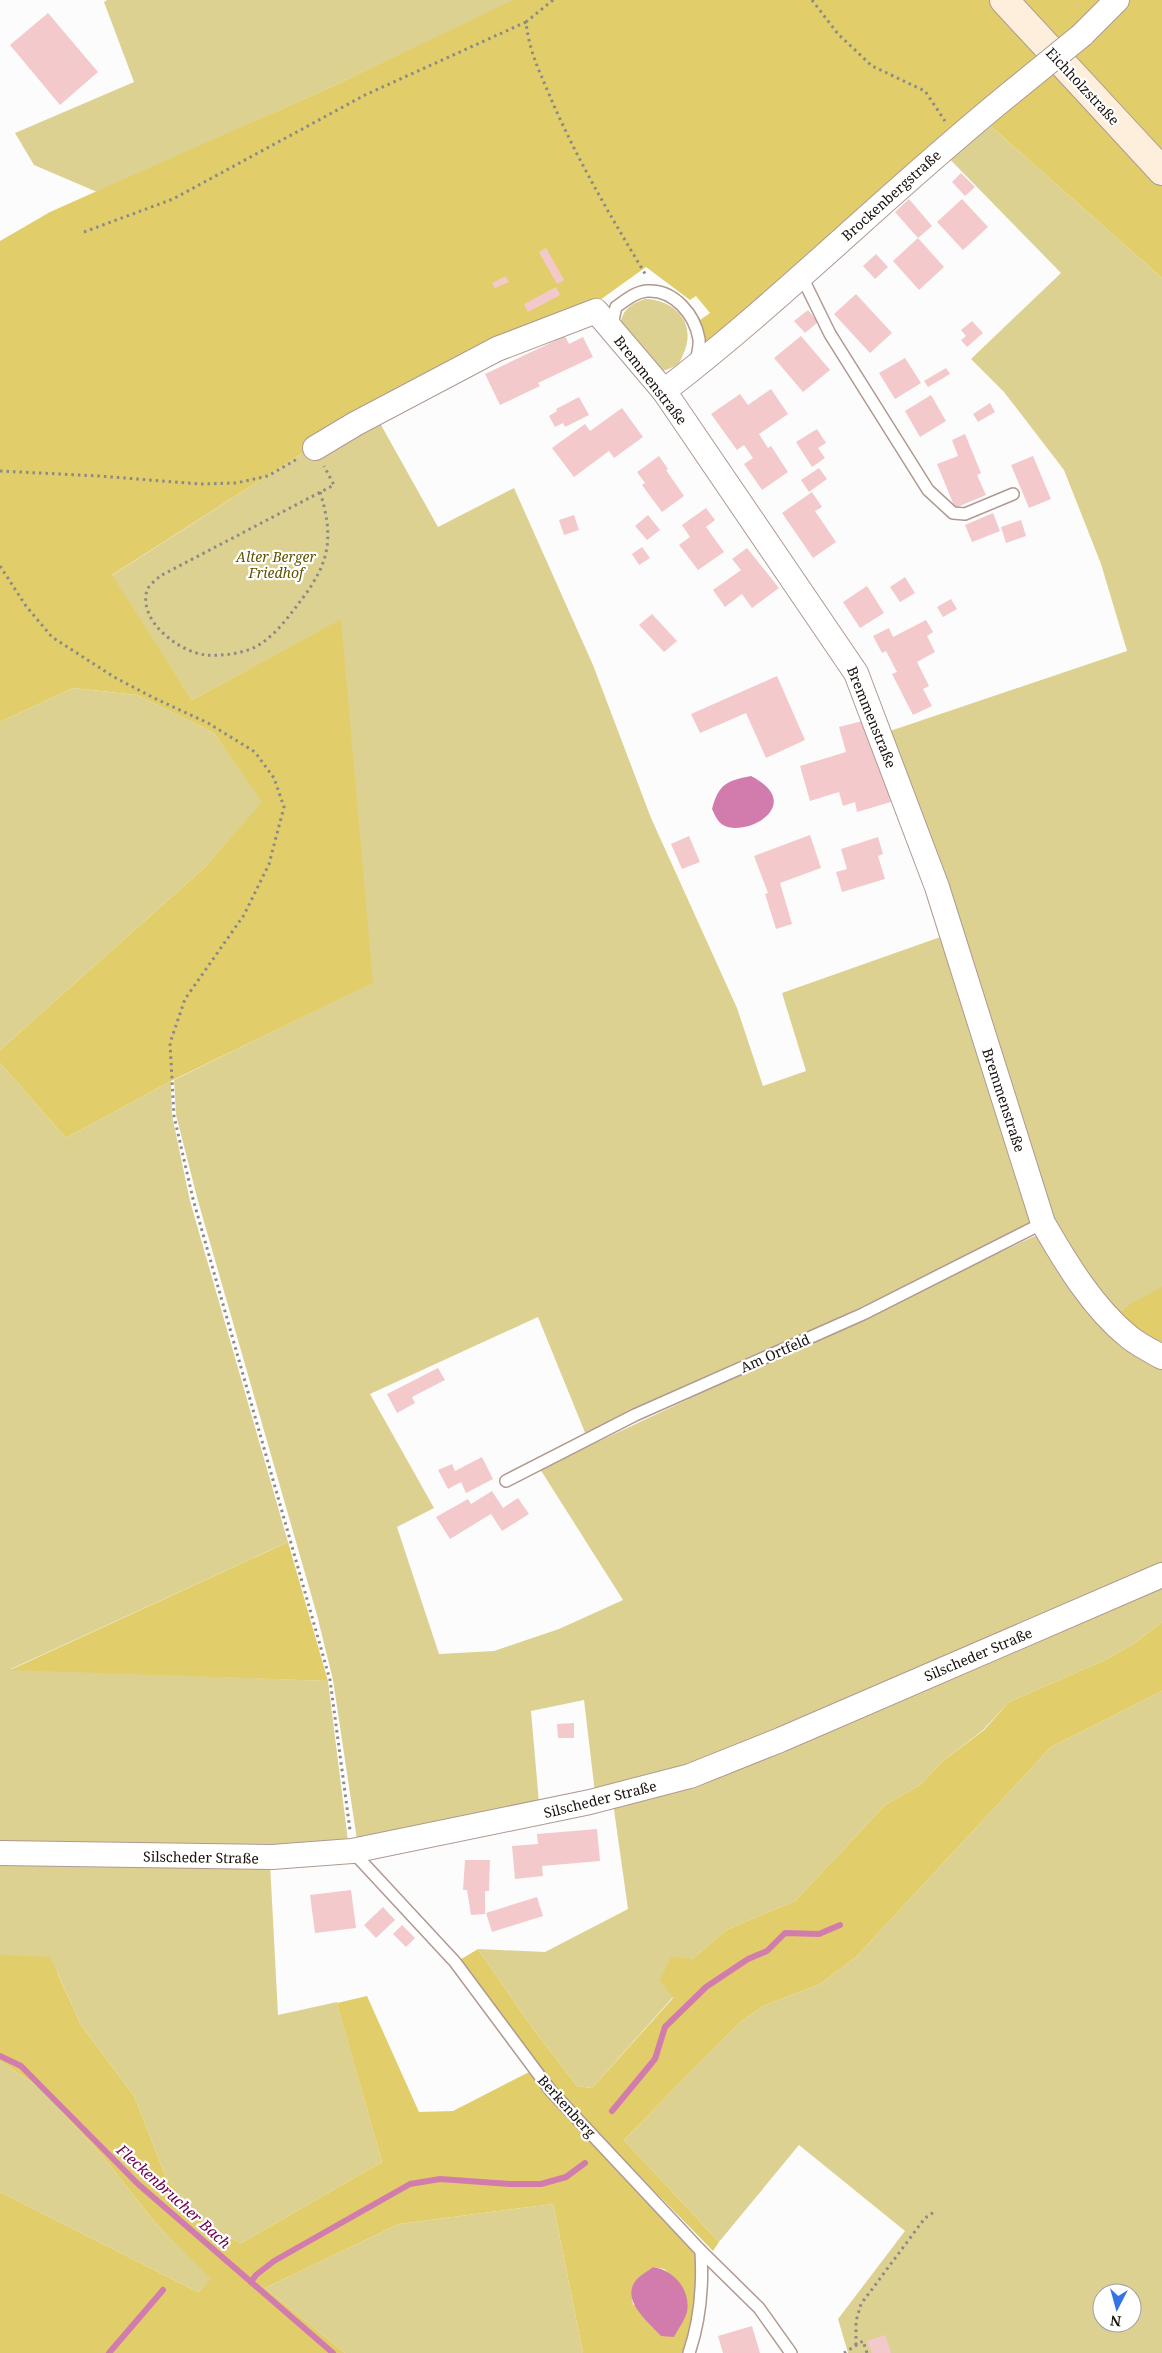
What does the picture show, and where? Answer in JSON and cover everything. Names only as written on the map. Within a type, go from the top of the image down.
[{"type":"main road","name":"Eichholzstraße","points":[[1004,0],[1162,171]]},
{"type":"street","name":"Brockenbergstraße","points":[[664,391],[695,367],[958,137],[1082,35],[1117,0]]},
{"type":"street","name":"Bremmenstraße","points":[[315,448],[355,424],[496,350],[596,311],[664,391],[856,673],[937,887],[1043,1224],[1070,1269],[1117,1326],[1130,1338],[1162,1357]]},
{"type":"street","name":"Silscheder Straße","points":[[0,1853],[263,1857],[352,1851],[590,1802],[690,1776],[780,1740],[1162,1575]]},
{"type":"lane","points":[[801,275],[830,334],[928,490],[953,512],[965,514],[1013,494]]},
{"type":"lane","points":[[611,328],[616,306],[632,296],[648,291],[669,295],[689,312],[700,340],[695,367]]},
{"type":"lane","name":"Am Ortfeld","points":[[506,1481],[635,1415],[863,1314],[1043,1224]]},
{"type":"lane","name":"Berkenberg","points":[[352,1851],[455,1962],[551,2091],[701,2251],[759,2308],[791,2353]]},
{"type":"lane","points":[[689,2353],[697,2331],[702,2267],[701,2251]]},
{"type":"path","points":[[84,232],[173,199],[365,95],[526,22],[553,0]]},
{"type":"path","points":[[812,0],[838,34],[872,66],[926,92],[939,114],[958,137]]},
{"type":"path","points":[[526,22],[528,44],[565,132],[621,235],[647,276],[648,291]]},
{"type":"path","points":[[0,471],[82,474],[201,484],[236,483],[268,476],[315,448],[334,485],[320,492],[160,576],[148,589],[146,606],[154,623],[177,645],[203,654],[232,654],[257,646],[283,624],[312,586],[328,552],[326,515],[320,492]]},
{"type":"path","points":[[0,566],[26,606],[52,637],[114,677],[154,698],[208,722],[255,752],[274,778],[284,807],[269,864],[244,915],[185,999],[170,1043],[174,1116],[193,1199],[330,1680],[348,1806],[352,1851]]},
{"type":"path","points":[[856,2345],[856,2321],[860,2304],[925,2218],[934,2212]]},
{"type":"path","points":[[844,2353],[863,2340],[867,2353]]},
{"type":"green space","points":[[107,0],[513,1],[331,87],[97,192],[34,165],[15,133],[134,82],[104,2]]},
{"type":"green space","points":[[986,122],[1162,278],[1162,1347],[1118,1315],[1052,1223],[890,731],[1127,651],[1101,564],[1064,470],[1004,392],[971,359],[1061,273],[937,146]]},
{"type":"green space","points":[[645,299],[655,300],[672,307],[684,321],[687,330],[688,339],[679,363],[660,372],[620,326],[621,320],[628,308]]},
{"type":"green space","name":"Alter Berger Friedhof","points":[[376,416],[438,527],[514,488],[593,665],[651,818],[737,1008],[763,1086],[806,1071],[782,993],[946,935],[1034,1223],[868,1304],[586,1435],[538,1317],[370,1394],[434,1508],[397,1527],[439,1654],[494,1651],[559,1629],[623,1600],[540,1469],[1039,1234],[1162,1366],[1162,1568],[694,1765],[595,1793],[584,1700],[531,1711],[539,1803],[357,1840],[333,1680],[317,1615],[198,1201],[176,1115],[174,1080],[372,983],[340,620],[192,700],[111,576],[321,441]]},
{"type":"green space","points":[[73,688],[137,695],[214,733],[263,802],[204,868],[0,1050],[0,722]]},
{"type":"green space","points":[[0,1063],[66,1138],[171,1081],[172,1115],[190,1201],[288,1542],[11,1669],[328,1681],[348,1841],[268,1847],[0,1843]]},
{"type":"green space","points":[[1162,1585],[1162,1622],[1135,1643],[1105,1660],[1009,1702],[983,1730],[944,1760],[920,1785],[885,1805],[795,1901],[726,1930],[692,1959],[673,1997],[592,2088],[577,2086],[531,2026],[478,1949],[545,1952],[628,1909],[613,1803]]},
{"type":"green space","points":[[1162,1691],[1162,2353],[848,2353],[838,2319],[905,2231],[799,2145],[719,2242],[624,2140],[739,2023],[763,2006],[820,1984],[856,1957],[1051,1747]]},
{"type":"green space","points":[[0,1859],[270,1863],[278,2015],[337,2002],[382,2162],[241,2243],[208,2229],[166,2177],[134,2096],[81,2025],[57,1972],[0,1958]]},
{"type":"green space","points":[[0,2061],[40,2088],[100,2153],[157,2225],[212,2279],[198,2292],[0,2192]]},
{"type":"green space","points":[[553,2204],[583,2353],[345,2353],[265,2288],[399,2224]]},
{"type":"shaded area","points":[[513,0],[1162,0],[1162,278],[986,122],[706,345],[700,320],[710,313],[696,296],[690,300],[646,267],[593,305],[321,441],[112,575],[192,700],[341,619],[373,983],[171,1081],[66,1138],[0,1063],[0,1050],[204,868],[262,802],[214,733],[137,695],[73,688],[0,722],[0,241],[50,212],[331,87]]},
{"type":"shaded area","points":[[751,776],[767,787],[773,798],[773,808],[756,823],[745,827],[733,828],[723,825],[712,809],[718,794],[730,782]]},
{"type":"shaded area","points":[[1162,1287],[1162,1347],[1118,1315],[1129,1305]]},
{"type":"shaded area","points":[[288,1542],[328,1681],[10,1670]]},
{"type":"shaded area","points":[[1162,1622],[1162,1691],[1051,1747],[856,1957],[820,1984],[763,2006],[739,2023],[624,2140],[719,2242],[713,2251],[542,2076],[458,1961],[478,1949],[531,2026],[577,2086],[592,2088],[673,1998],[660,1980],[671,1957],[692,1959],[726,1930],[795,1901],[885,1805],[920,1785],[944,1760],[984,1730],[1009,1702],[1105,1660],[1135,1643]]},
{"type":"shaded area","points":[[0,1955],[50,1957],[81,2025],[134,2096],[166,2177],[208,2229],[241,2243],[382,2162],[337,2003],[367,1996],[419,2112],[453,2111],[531,2071],[701,2251],[694,2324],[684,2353],[583,2353],[553,2204],[399,2224],[265,2288],[345,2353],[0,2353],[0,2192],[198,2292],[211,2279],[157,2225],[100,2153],[40,2088],[0,2061]],"holes":[[[653,2267],[664,2269],[677,2280],[633,2305],[634,2287],[639,2279]]]},
{"type":"shaded area","points":[[653,2267],[668,2272],[684,2289],[688,2304],[687,2312],[674,2337],[661,2336],[637,2310],[633,2302],[632,2287],[637,2279]]},
{"type":"building","points":[[48,13],[98,72],[60,105],[10,45]]},
{"type":"building","points":[[961,173],[975,187],[965,196],[952,182]]},
{"type":"building","points":[[909,199],[932,226],[918,238],[895,212]]},
{"type":"building","points":[[962,199],[988,227],[963,250],[937,222]]},
{"type":"building","points":[[918,238],[944,267],[919,290],[893,261]]},
{"type":"building","points":[[546,248],[564,280],[557,284],[539,252]]},
{"type":"building","points":[[876,254],[888,267],[875,279],[863,266]]},
{"type":"building","points":[[506,276],[509,282],[495,288],[492,283]]},
{"type":"building","points":[[556,287],[560,295],[528,312],[524,304]]},
{"type":"building","points":[[856,294],[892,333],[870,353],[834,314]]},
{"type":"building","points":[[808,310],[818,322],[805,333],[794,321]]},
{"type":"building","points":[[972,321],[983,333],[967,347],[961,340],[966,336],[961,330]]},
{"type":"building","points":[[565,336],[569,344],[583,337],[593,357],[538,383],[540,386],[500,405],[485,374]]},
{"type":"building","points":[[801,336],[830,370],[803,392],[774,358]]},
{"type":"building","points":[[905,358],[921,383],[895,399],[879,373]]},
{"type":"building","points":[[946,368],[950,374],[928,387],[924,381]]},
{"type":"building","points":[[771,389],[788,414],[759,434],[768,448],[771,446],[788,472],[762,490],[744,464],[753,458],[744,445],[737,450],[711,414],[740,394],[748,405]]},
{"type":"building","points":[[931,395],[946,421],[920,437],[905,411]]},
{"type":"building","points":[[579,397],[589,415],[565,427],[563,423],[555,427],[549,416],[557,411],[556,409]]},
{"type":"building","points":[[990,403],[995,412],[978,422],[973,414]]},
{"type":"building","points":[[622,408],[643,437],[614,458],[609,451],[574,477],[552,448],[585,424],[590,431]]},
{"type":"building","points":[[817,429],[826,443],[818,448],[825,458],[812,467],[796,442]]},
{"type":"building","points":[[965,434],[981,473],[977,475],[986,495],[955,508],[937,464],[958,456],[952,440]]},
{"type":"building","points":[[659,456],[684,496],[662,512],[642,485],[645,483],[637,472]]},
{"type":"building","points":[[1033,456],[1051,499],[1029,508],[1011,465]]},
{"type":"building","points":[[819,468],[827,479],[809,492],[801,480]]},
{"type":"building","points":[[812,492],[822,507],[815,511],[836,542],[813,558],[782,513]]},
{"type":"building","points":[[706,508],[715,520],[706,527],[724,552],[698,570],[679,545],[690,537],[682,525]]},
{"type":"building","points":[[993,513],[1000,531],[972,542],[965,525]]},
{"type":"building","points":[[574,515],[579,530],[564,535],[559,520]]},
{"type":"building","points":[[648,515],[660,530],[647,540],[635,526]]},
{"type":"building","points":[[1021,520],[1026,536],[1006,543],[1001,527]]},
{"type":"building","points":[[642,547],[650,558],[639,565],[632,554]]},
{"type":"building","points":[[747,548],[779,588],[752,608],[742,594],[725,607],[713,590],[741,570],[732,559]]},
{"type":"building","points":[[905,577],[915,593],[900,602],[890,587]]},
{"type":"building","points":[[867,586],[884,613],[860,628],[843,602]]},
{"type":"building","points":[[951,599],[957,609],[943,617],[937,607]]},
{"type":"building","points":[[652,614],[677,641],[664,652],[639,625]]},
{"type":"building","points":[[926,620],[933,632],[927,636],[935,652],[917,662],[929,686],[923,689],[932,706],[913,715],[892,674],[897,672],[886,651],[882,653],[873,636],[889,628],[893,637]]},
{"type":"building","points":[[777,676],[805,740],[766,758],[746,713],[700,733],[691,714]]},
{"type":"building","points":[[866,720],[891,802],[857,812],[855,802],[843,806],[839,792],[810,801],[800,766],[846,752],[839,727]]},
{"type":"building","points":[[810,835],[821,868],[780,883],[792,924],[776,929],[765,894],[768,893],[754,856]]},
{"type":"building","points":[[689,836],[700,862],[682,869],[671,844]]},
{"type":"building","points":[[878,837],[883,854],[878,856],[885,879],[842,892],[836,872],[847,869],[841,849]]},
{"type":"building","points":[[438,1368],[445,1380],[412,1397],[415,1403],[397,1413],[387,1394]]},
{"type":"building","points":[[482,1457],[493,1479],[466,1493],[461,1482],[448,1489],[438,1470],[452,1464],[455,1471]]},
{"type":"building","points":[[492,1491],[503,1508],[518,1498],[529,1514],[502,1531],[491,1514],[450,1539],[436,1517],[468,1499],[471,1504]]},
{"type":"building","points":[[574,1723],[574,1738],[558,1738],[557,1724]]},
{"type":"building","points":[[597,1829],[600,1861],[542,1866],[543,1876],[515,1879],[512,1846],[538,1844],[537,1834]]},
{"type":"building","points":[[465,1860],[490,1860],[489,1891],[485,1891],[485,1914],[471,1915],[467,1890],[463,1890]]},
{"type":"building","points":[[351,1890],[356,1928],[315,1933],[310,1895]]},
{"type":"building","points":[[537,1897],[543,1916],[492,1932],[486,1913]]},
{"type":"building","points":[[383,1907],[395,1920],[376,1938],[364,1925]]},
{"type":"building","points":[[402,1925],[415,1938],[406,1947],[393,1934]]},
{"type":"building","points":[[752,2326],[760,2353],[723,2353],[718,2336]]},
{"type":"building","points":[[885,2335],[891,2353],[872,2353],[867,2341]]},
{"type":"waterway","points":[[612,2111],[655,2059],[665,2027],[706,1987],[748,1959],[767,1951],[785,1933],[819,1934],[840,1925]]},
{"type":"waterway","name":"Fleckenbrucher Bach","points":[[0,2056],[21,2066],[138,2184],[333,2353]]},
{"type":"waterway","points":[[251,2282],[256,2275],[274,2261],[410,2184],[440,2179],[510,2184],[541,2184],[566,2177],[585,2163]]},
{"type":"waterway","points":[[109,2353],[163,2290]]}]
